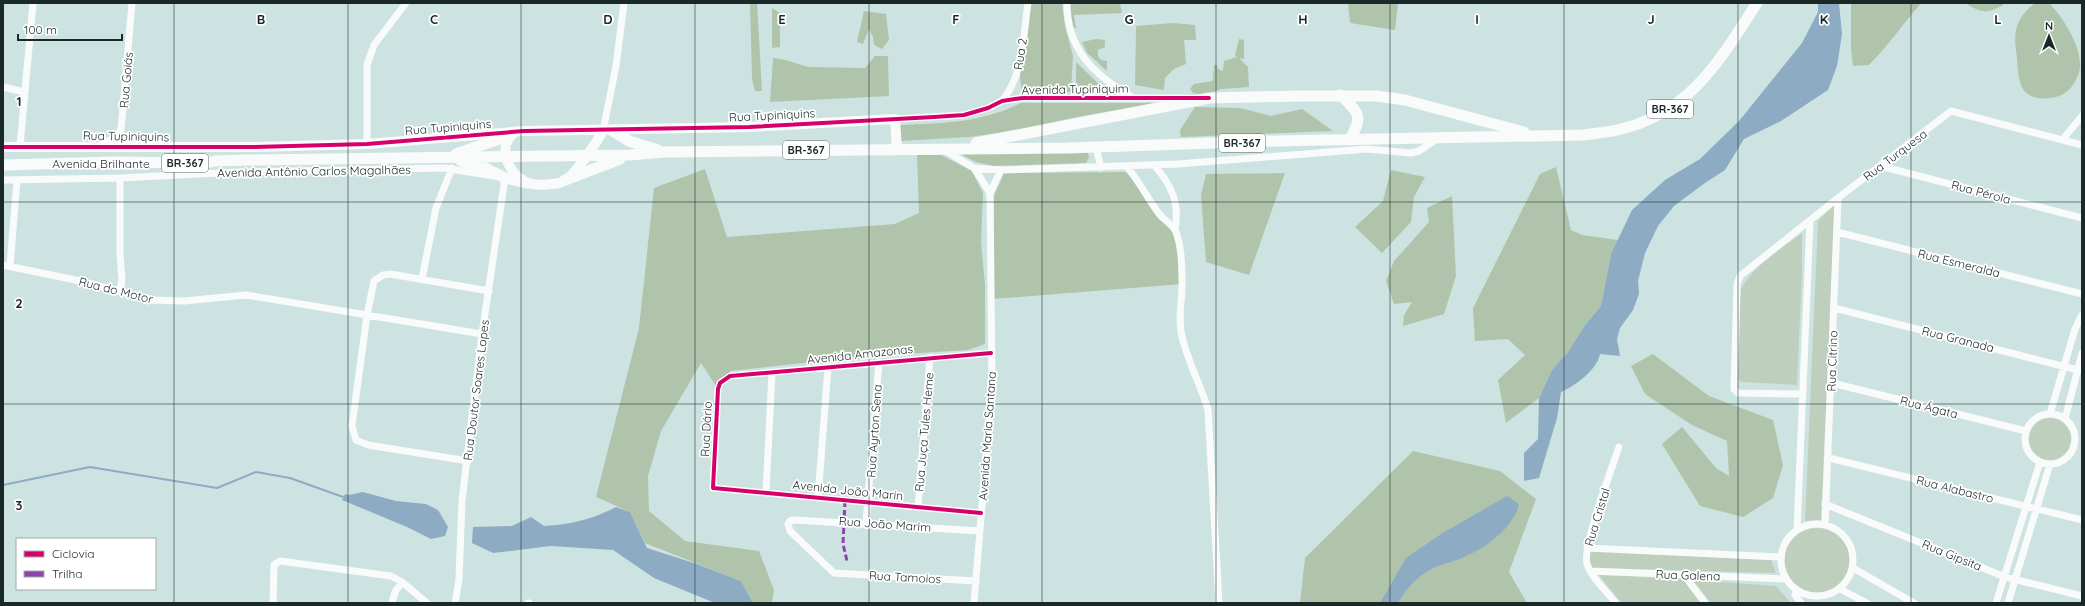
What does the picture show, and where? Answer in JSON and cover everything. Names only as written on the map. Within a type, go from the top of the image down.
[{"type":"main road","name":"BR-367","points":[[446,158],[630,155],[665,152],[1096,147],[1583,135],[1617,130],[1641,123],[1667,111],[1696,88],[1711,71],[1756,3]]},
{"type":"main road","points":[[1340,95],[1354,107],[1358,121],[1358,127],[1349,140]]},
{"type":"main road","name":"BR-367","points":[[944,148],[1209,98],[1340,95],[1377,96],[1405,100],[1536,135]]},
{"type":"main road","points":[[607,130],[630,141],[665,152]]},
{"type":"main road","points":[[446,158],[513,133]]},
{"type":"main road","points":[[565,180],[630,155]]},
{"type":"main road","points":[[446,158],[485,168],[504,179],[528,183]]},
{"type":"main road","name":"Avenida Brilhante","points":[[4,164],[114,162],[206,163],[215,161],[446,158]]},
{"type":"street","points":[[20,146],[33,3]]},
{"type":"street","name":"Rua Goiás","points":[[99,146],[115,137],[121,130],[132,3]]},
{"type":"street","points":[[367,144],[367,65],[374,44],[406,3]]},
{"type":"street","points":[[513,133],[505,156],[511,168],[528,183],[548,185],[565,180],[607,130],[624,3]]},
{"type":"street","name":"Rua 2","points":[[1002,101],[1009,92],[1016,78],[1028,3]]},
{"type":"street","points":[[1067,3],[1070,32],[1084,59],[1106,81],[1134,98]]},
{"type":"street","points":[[3,88],[25,92]]},
{"type":"street","name":"Avenida Tupiniquim","points":[[895,119],[964,115],[983,110],[1002,101],[1022,98],[1209,98]]},
{"type":"street","name":"Rua Turquesa","points":[[1801,394],[1738,393],[1735,391],[1737,284],[1740,276],[1951,111],[2063,139]]},
{"type":"street","points":[[2082,116],[2063,139],[2082,145]]},
{"type":"street","points":[[895,119],[897,149]]},
{"type":"street","name":"Rua Tupiniquins","points":[[3,147],[254,147],[367,144],[513,133],[749,127],[895,119]]},
{"type":"street","points":[[974,168],[1001,170],[1127,167],[1303,155],[1367,148],[1411,153],[1419,151],[1437,138]]},
{"type":"street","points":[[1096,147],[1101,168]]},
{"type":"street","points":[[944,148],[974,168],[990,193]]},
{"type":"street","points":[[215,161],[231,172],[238,172]]},
{"type":"street","points":[[1154,165],[1172,189],[1176,210],[1175,229],[1177,234],[1182,278],[1179,308],[1182,334],[1190,366],[1195,378],[1202,387],[1208,410],[1219,603]]},
{"type":"street","name":"Rua Pérola","points":[[1880,166],[2082,218]]},
{"type":"street","points":[[1127,167],[1142,184],[1160,215],[1175,229]]},
{"type":"street","points":[[422,279],[436,208],[452,168]]},
{"type":"street","name":"Avenida Antônio Carlos Magalhães","points":[[3,180],[120,178],[238,172],[452,168],[504,179]]},
{"type":"street","points":[[990,193],[1001,170]]},
{"type":"street","points":[[120,178],[120,254],[122,280],[120,291]]},
{"type":"street","name":"Rua Doutor Soares Lopes","points":[[455,603],[459,580],[462,500],[468,461],[482,334],[504,179]]},
{"type":"street","name":"Rua do Motor","points":[[17,180],[7,265],[120,291],[149,300],[170,302],[214,300],[246,295],[482,334]]},
{"type":"street","name":"Avenida Maria Santana","points":[[974,603],[990,419],[990,193]]},
{"type":"street","name":"Rua Citrino","points":[[1825,525],[1832,384],[1838,198]]},
{"type":"street","points":[[1797,530],[1801,394],[1810,221]]},
{"type":"street","name":"Rua Esmeralda","points":[[1837,232],[2082,294]]},
{"type":"street","points":[[468,461],[368,445],[356,440],[352,426],[372,284],[379,276],[390,274],[489,291]]},
{"type":"street","name":"Rua Granada","points":[[1834,308],[2080,370]]},
{"type":"street","points":[[2050,414],[2063,366],[2075,329],[2082,315]]},
{"type":"street","name":"Avenida Amazonas","points":[[730,376],[930,357],[991,353]]},
{"type":"street","points":[[2065,419],[2080,370],[2082,353]]},
{"type":"street","name":"Rua Juça Tules Heme","points":[[918,507],[930,357]]},
{"type":"street","name":"Rua Ayrton Sena","points":[[866,523],[869,503],[879,362]]},
{"type":"street","points":[[818,498],[828,367]]},
{"type":"street","points":[[766,492],[772,373]]},
{"type":"street","name":"Rua Dário","points":[[714,488],[718,389],[720,384],[730,376]]},
{"type":"street","name":"Rua Ágata","points":[[1832,384],[2026,431]]},
{"type":"street","points":[[2050,414],[2065,419],[2074,432],[2078,446],[2065,460],[2050,464],[2040,462],[2031,456],[2026,447],[2026,431],[2035,419],[2050,414]]},
{"type":"street","name":"Rua Cristal","points":[[1616,603],[1591,571],[1585,557],[1619,447]]},
{"type":"street","name":"Rua Alabastro","points":[[1829,458],[2036,510],[2082,520]]},
{"type":"street","points":[[1996,603],[2040,462]]},
{"type":"street","points":[[2008,603],[2050,464]]},
{"type":"street","name":"Avenida João Marin","points":[[714,488],[982,513]]},
{"type":"street","name":"Rua Gipsita","points":[[1825,504],[2005,577],[2081,596]]},
{"type":"street","name":"Rua João Marim","points":[[834,573],[790,531],[788,527],[790,521],[866,523],[980,531]]},
{"type":"street","points":[[1825,525],[1833,528],[1845,537],[1853,552],[1853,568],[1848,579],[1834,593],[1818,597],[1806,595],[1796,590],[1785,579],[1781,564],[1781,557],[1786,541],[1797,530],[1806,526],[1825,525]]},
{"type":"street","name":"Rua Galena","points":[[1587,548],[1781,557]]},
{"type":"street","points":[[273,603],[274,565],[280,560],[383,574],[402,582],[428,603]]},
{"type":"street","points":[[1853,568],[1914,603]]},
{"type":"street","name":"Rua Galena","points":[[1591,571],[1785,579]]},
{"type":"street","name":"Rua Tamoios","points":[[834,573],[976,581]]},
{"type":"street","points":[[1684,576],[1706,603]]},
{"type":"street","points":[[392,603],[395,592],[402,582]]},
{"type":"street","points":[[1840,588],[1867,603]]},
{"type":"street","points":[[1796,590],[1794,595],[1801,603]]},
{"type":"street","points":[[2078,603],[2081,596]]},
{"type":"green space","points":[[750,3],[757,3],[762,91],[755,91],[752,79]]},
{"type":"green space","points":[[1030,3],[1062,3],[1065,27],[1073,56],[1071,92],[1022,91],[1020,80],[1021,58]]},
{"type":"green space","points":[[1069,3],[1120,3],[1122,13],[1074,15],[1076,28],[1072,28]]},
{"type":"green space","points":[[1348,3],[1398,3],[1395,30],[1350,23]]},
{"type":"green space","points":[[1851,3],[1921,3],[1869,65],[1853,66],[1851,50]]},
{"type":"green space","points":[[1965,3],[2003,3],[2003,5],[1993,10],[1984,11],[1975,9]]},
{"type":"green space","points":[[2035,3],[2049,3],[2060,16],[2075,42],[2080,60],[2080,68],[2075,82],[2065,93],[2055,97],[2037,98],[2031,96],[2023,89],[2021,85],[2015,42],[2016,29],[2024,13]]},
{"type":"green space","points":[[772,8],[780,13],[780,47],[772,48]]},
{"type":"green space","points":[[864,11],[886,14],[889,40],[882,49],[874,45],[873,37],[869,29],[863,44],[857,42]]},
{"type":"green space","points":[[1173,23],[1195,25],[1196,40],[1184,40],[1186,64],[1174,69],[1165,78],[1164,90],[1135,85],[1136,26]]},
{"type":"green space","points":[[1096,39],[1105,40],[1105,47],[1098,50],[1098,56],[1101,60],[1107,61],[1107,71],[1087,53],[1082,42]]},
{"type":"green space","points":[[1239,39],[1244,40],[1244,59],[1239,58],[1248,67],[1249,87],[1221,89],[1205,95],[1193,93],[1190,89],[1194,84],[1213,81],[1214,65],[1217,65],[1218,69],[1223,71],[1224,61],[1237,57],[1235,55]]},
{"type":"green space","points":[[875,56],[888,56],[889,96],[770,102],[773,58],[786,60],[808,67],[865,68]]},
{"type":"green space","points":[[1076,62],[1104,89],[1076,90]]},
{"type":"green space","points":[[1021,103],[1156,103],[1077,117],[1011,131],[969,137],[900,141],[900,125],[962,121],[991,115]]},
{"type":"green space","points":[[1195,107],[1240,108],[1271,116],[1302,109],[1333,131],[1181,137],[1180,130]]},
{"type":"green space","points":[[1087,149],[1089,157],[1086,163],[993,166],[976,162],[954,151]]},
{"type":"green space","points":[[917,154],[941,155],[972,171],[983,193],[981,242],[985,285],[985,344],[968,350],[856,357],[731,371],[716,386],[701,363],[661,431],[648,476],[649,511],[685,541],[759,551],[774,590],[772,603],[753,603],[741,581],[645,543],[630,512],[596,497],[639,328],[654,188],[705,169],[727,237],[895,224],[919,213]]},
{"type":"green space","points":[[1556,167],[1571,230],[1582,235],[1618,240],[1611,254],[1601,306],[1585,325],[1568,352],[1552,370],[1539,398],[1506,423],[1498,380],[1525,355],[1508,339],[1475,341],[1473,308],[1540,174]]},
{"type":"green space","points":[[1391,170],[1425,177],[1414,197],[1411,222],[1382,253],[1355,227],[1383,201]]},
{"type":"green space","points":[[1126,172],[1175,229],[1182,284],[993,299],[994,196],[1004,173]]},
{"type":"green space","points":[[1285,173],[1249,275],[1206,262],[1201,195],[1206,174]]},
{"type":"green space","points":[[1452,196],[1456,276],[1444,314],[1403,326],[1404,315],[1412,302],[1394,304],[1386,281],[1394,261],[1429,222],[1427,208]]},
{"type":"green space","points":[[1835,203],[1821,520],[1805,521],[1818,221]]},
{"type":"green space","points":[[1802,233],[1802,275],[1797,385],[1741,382],[1738,379],[1741,289],[1746,280],[1760,265]]},
{"type":"green space","points":[[1653,354],[1709,396],[1773,420],[1783,465],[1773,498],[1743,517],[1700,506],[1662,444],[1682,427],[1716,468],[1729,476],[1727,441],[1692,425],[1645,394],[1631,366]]},
{"type":"green space","points":[[2046,418],[2054,418],[2065,424],[2071,435],[2071,443],[2065,454],[2054,460],[2046,460],[2035,454],[2029,443],[2029,435],[2035,424]]},
{"type":"green space","points":[[1413,451],[1500,471],[1536,499],[1509,572],[1527,603],[1300,603],[1305,558]]},
{"type":"green space","points":[[1811,528],[1823,528],[1830,530],[1841,537],[1848,548],[1850,561],[1848,574],[1841,585],[1830,592],[1823,594],[1811,594],[1804,592],[1793,585],[1786,574],[1784,567],[1784,555],[1786,548],[1793,537],[1804,530]]},
{"type":"green space","points":[[1589,551],[1771,560],[1776,573],[1592,568],[1585,557]]},
{"type":"green space","points":[[1599,575],[1682,578],[1701,603],[1621,603]]},
{"type":"green space","points":[[1693,580],[1776,586],[1791,603],[1711,603]]},
{"type":"water","points":[[1818,3],[1839,3],[1842,34],[1837,66],[1828,90],[1781,121],[1744,139],[1725,170],[1674,206],[1658,226],[1645,253],[1638,281],[1639,294],[1633,310],[1620,328],[1617,339],[1620,356],[1600,354],[1595,366],[1585,377],[1573,386],[1561,392],[1557,418],[1539,478],[1524,481],[1524,453],[1538,439],[1539,398],[1552,370],[1568,352],[1585,325],[1601,306],[1611,254],[1632,210],[1665,180],[1700,159],[1739,121],[1802,43],[1818,12]]},
{"type":"water","points":[[363,492],[396,501],[426,504],[438,510],[448,527],[445,536],[431,539],[407,527],[342,500],[345,494],[349,495]]},
{"type":"water","points":[[1507,496],[1519,504],[1512,521],[1491,542],[1458,560],[1436,567],[1421,575],[1408,588],[1398,603],[1380,603],[1406,558],[1441,534]]},
{"type":"water","points":[[616,507],[630,512],[647,548],[697,564],[741,581],[753,603],[715,603],[654,578],[613,550],[551,546],[493,553],[472,543],[473,527],[512,526],[531,517],[544,526],[564,524],[581,521]]},
{"type":"waterway","points":[[3,485],[90,467],[217,488],[256,472],[290,478],[343,497]]},
{"type":"marked path","points":[[845,501],[843,544],[847,561]]},
{"type":"cycle path","points":[[3,147],[254,147],[367,144],[524,131],[749,127],[964,115],[988,108],[1002,101],[1022,98],[1209,98]]},
{"type":"cycle path","points":[[981,513],[713,488],[718,389],[720,383],[730,376],[991,353]]}]
